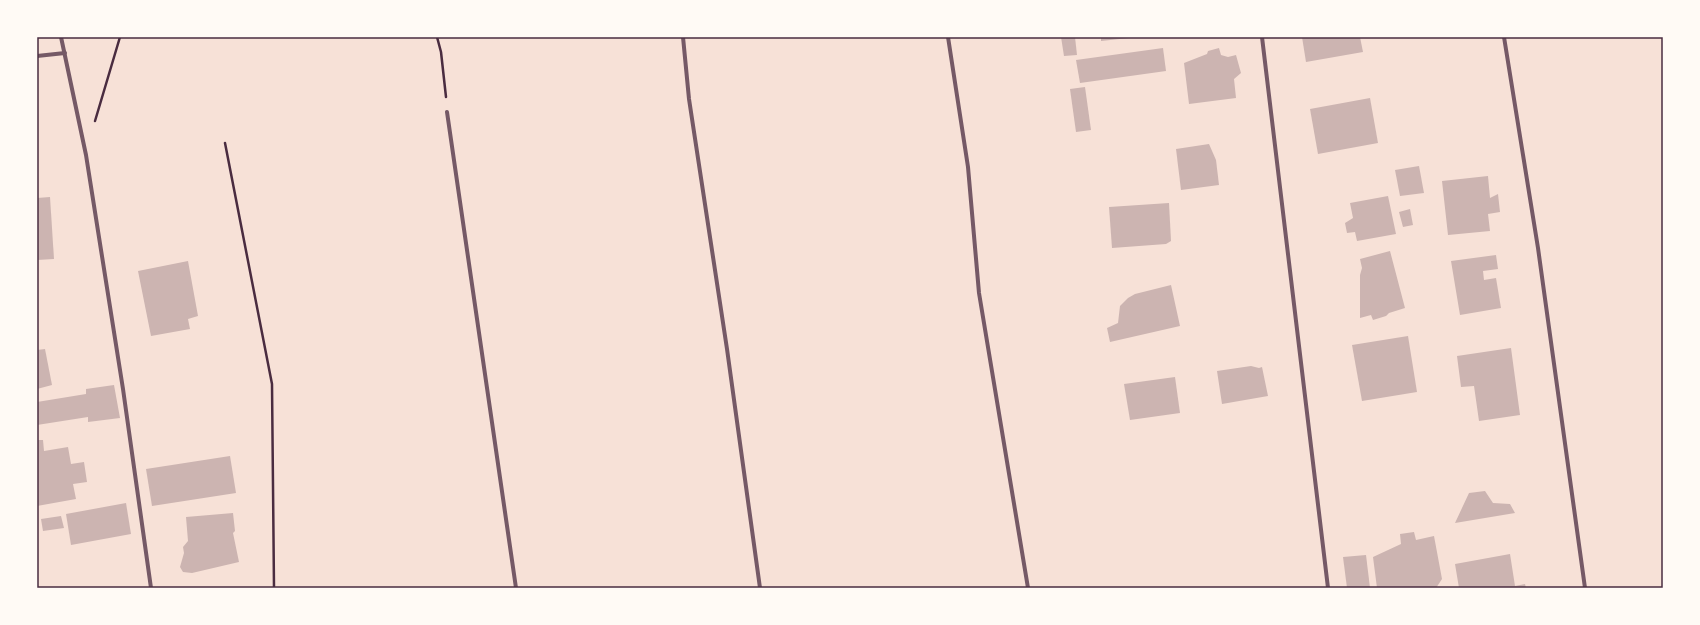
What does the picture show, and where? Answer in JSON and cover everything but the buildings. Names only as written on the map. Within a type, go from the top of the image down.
[{"type":"street","points":[[61,37],[87,162],[123,389],[151,588]]},
{"type":"street","points":[[684,37],[689,99],[727,349],[760,588]]},
{"type":"street","points":[[948,37],[968,167],[979,293],[1028,588]]},
{"type":"street","points":[[1262,37],[1328,588]]},
{"type":"street","points":[[1504,37],[1538,248],[1585,588]]},
{"type":"street","points":[[37,56],[65,53]]},
{"type":"street","points":[[447,112],[516,588]]},
{"type":"path","points":[[94,125],[120,37]]},
{"type":"path","points":[[437,37],[441,52],[447,112]]},
{"type":"path","points":[[224,143],[272,384],[274,588]]}]
